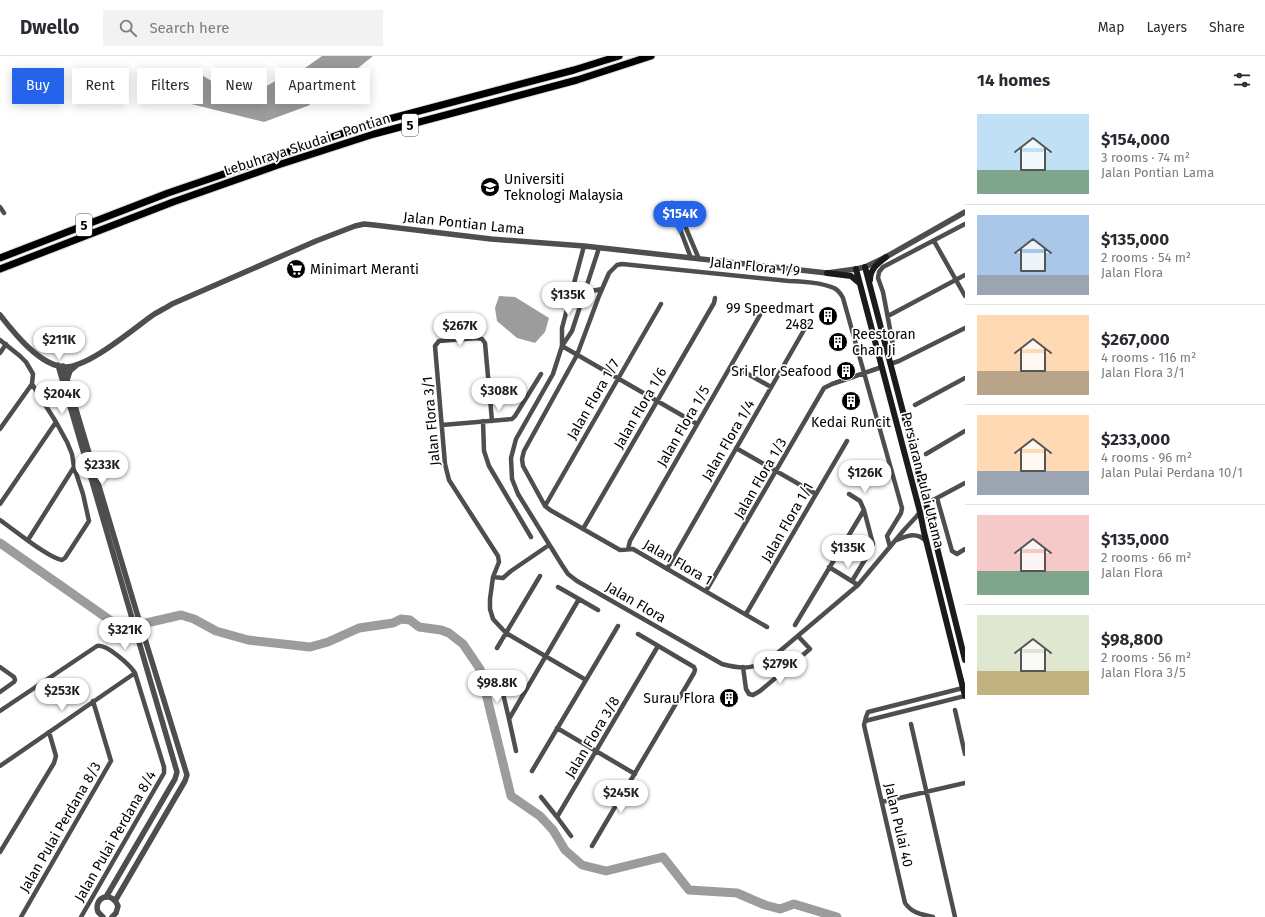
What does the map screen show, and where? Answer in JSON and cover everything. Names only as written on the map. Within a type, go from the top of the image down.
[{"type":"highway","name":"Lebuhraya Skudai - Pontian","points":[[0,258],[168,193],[370,124],[574,70],[619,56]]},
{"type":"highway","name":"Lebuhraya Skudai - Pontian","points":[[0,270],[29,257],[173,202],[278,165],[374,134],[577,80],[651,56]]},
{"type":"main road","points":[[871,290],[871,271],[886,257]]},
{"type":"main road","name":"Persiaran Pulai Utama","points":[[865,266],[965,660]]},
{"type":"main road","name":"Persiaran Pulai Utama","points":[[856,270],[920,512],[965,696]]},
{"type":"main road","points":[[827,273],[851,276],[858,282],[862,289]]},
{"type":"main road","points":[[882,366],[890,364]]},
{"type":"street","points":[[691,258],[672,208],[672,203],[676,207],[699,259]]},
{"type":"street","points":[[0,207],[4,213]]},
{"type":"street","name":"Jalan Pontian Lama","points":[[0,315],[23,342],[43,359],[60,366],[77,365],[117,342],[154,314],[172,304],[316,241],[364,224],[491,239],[584,246],[827,273],[856,270],[886,257],[965,212]]},
{"type":"street","points":[[893,345],[888,316],[878,278],[880,270],[883,266],[965,224]]},
{"type":"street","points":[[934,241],[965,296]]},
{"type":"street","name":"Jalan Flora","points":[[562,346],[562,328],[584,246]]},
{"type":"street","name":"Jalan Flora","points":[[599,248],[586,292],[572,331],[562,346],[553,374],[516,439],[511,458],[512,479],[518,494],[568,574],[577,581],[722,664],[743,668],[754,667],[763,664],[858,585],[920,512]]},
{"type":"street","name":"Jalan Flora 1/9","points":[[524,451],[577,355],[609,273],[617,265],[622,264],[802,282],[830,287],[836,289],[843,298],[902,508],[901,513],[887,536],[890,547]]},
{"type":"street","points":[[888,316],[965,275]]},
{"type":"street","points":[[590,276],[596,289]]},
{"type":"street","points":[[586,292],[602,289]]},
{"type":"street","name":"Jalan Flora 1/6","points":[[583,529],[714,303],[715,298]]},
{"type":"street","name":"Jalan Flora 1/7","points":[[545,506],[661,304]]},
{"type":"street","name":"Jalan Flora 1/5","points":[[628,549],[630,541],[760,315]]},
{"type":"street","name":"Jalan Flora 1/4","points":[[667,569],[808,323]]},
{"type":"street","points":[[890,364],[965,328]]},
{"type":"street","name":"Jalan Flora 3/1","points":[[492,421],[485,343],[482,339],[477,338],[439,341],[436,343],[435,346],[445,464],[449,480],[498,556],[499,562],[493,578],[490,599],[491,616],[506,633],[586,680]]},
{"type":"street","points":[[0,340],[26,362],[33,374],[32,384],[0,429]]},
{"type":"street","points":[[0,353],[6,344]]},
{"type":"street","points":[[562,346],[697,424]]},
{"type":"street","points":[[43,359],[61,376]]},
{"type":"street","points":[[732,364],[771,387]]},
{"type":"street","points":[[67,380],[70,371],[77,365]]},
{"type":"street","points":[[60,366],[61,376],[176,769],[176,775],[106,897],[99,901],[97,910],[93,917]]},
{"type":"street","points":[[60,366],[67,380],[187,777],[115,901]]},
{"type":"street","name":"Jalan Flora 1/3","points":[[706,591],[824,388],[882,366]]},
{"type":"street","points":[[442,425],[512,419],[541,374]]},
{"type":"street","points":[[916,405],[965,378]]},
{"type":"street","points":[[0,520],[57,559],[62,560],[65,558],[90,521],[74,467],[72,454],[56,422],[32,384]]},
{"type":"street","points":[[483,421],[484,451],[489,466],[531,537]]},
{"type":"street","points":[[0,504],[56,422]]},
{"type":"street","points":[[926,454],[965,431]]},
{"type":"street","name":"Jalan Flora 1/1","points":[[746,614],[847,441]]},
{"type":"street","points":[[736,448],[816,494]]},
{"type":"street","name":"Jalan Flora 1","points":[[524,451],[522,459],[523,466],[545,506],[550,510],[620,550],[633,549],[767,627]]},
{"type":"street","points":[[28,540],[74,467]]},
{"type":"street","points":[[926,503],[965,483]]},
{"type":"street","points":[[849,494],[860,501],[864,510],[873,544],[852,581]]},
{"type":"street","points":[[937,498],[952,551],[957,554],[965,549]]},
{"type":"street","points":[[794,625],[864,510]]},
{"type":"street","name":"Jalan Flora","points":[[895,541],[914,534],[920,536],[926,541]]},
{"type":"street","points":[[493,578],[503,578],[510,571],[549,545]]},
{"type":"street","points":[[829,567],[858,585]]},
{"type":"street","points":[[498,648],[540,576]]},
{"type":"street","points":[[558,587],[598,610]]},
{"type":"street","points":[[509,719],[579,599]]},
{"type":"street","points":[[532,771],[618,626]]},
{"type":"street","points":[[592,846],[695,670],[694,667],[638,634]]},
{"type":"street","points":[[743,668],[746,689],[749,694],[753,695],[760,691],[810,649],[798,636]]},
{"type":"street","points":[[0,711],[94,648],[101,645],[119,657],[135,673],[0,766]]},
{"type":"street","name":"Jalan Flora 3/8","points":[[557,817],[658,646]]},
{"type":"street","points":[[0,667],[15,680],[0,692]]},
{"type":"street","name":"Jalan Pulai Perdana 8/4","points":[[81,917],[164,773],[164,767],[135,673]]},
{"type":"street","points":[[501,685],[516,751]]},
{"type":"street","points":[[865,721],[868,712],[964,688]]},
{"type":"street","points":[[865,721],[965,696]]},
{"type":"street","name":"Jalan Pulai Perdana 8/3","points":[[20,917],[111,761],[93,701]]},
{"type":"street","points":[[955,710],[965,754]]},
{"type":"street","name":"Jalan Pulai 40","points":[[865,721],[864,725],[906,903],[913,912],[932,917]]},
{"type":"street","points":[[911,724],[954,917]]},
{"type":"street","points":[[558,728],[635,774]]},
{"type":"street","points":[[0,852],[54,763],[56,756],[49,732]]},
{"type":"street","points":[[882,802],[965,784]]},
{"type":"street","points":[[541,797],[571,836]]},
{"type":"street","points":[[106,897],[115,901],[118,908],[116,916]]},
{"type":"street","points":[[97,910],[103,917]]},
{"type":"shaded area","points":[[322,56],[373,56],[358,68],[305,68]]},
{"type":"shaded area","points":[[203,76],[211,81],[211,104],[267,104],[267,86],[275,81],[275,104],[310,105],[264,122],[191,104],[203,104]]},
{"type":"shaded area","points":[[499,296],[515,297],[549,318],[545,332],[535,343],[517,338],[497,321],[495,308]]},
{"type":"waterway","points":[[0,543],[114,623],[142,624],[181,615],[194,619],[216,631],[248,640],[310,647],[328,642],[359,628],[393,623],[401,619],[410,620],[419,627],[441,630],[449,633],[463,644],[480,669],[511,796],[540,816],[553,830],[565,850],[582,865],[606,871],[663,857],[689,890],[737,893],[765,905],[780,909],[794,904],[837,917]]},
{"type":"place","name":"Universiti Teknologi Malaysia","points":[[490,187]]},
{"type":"place","name":"Minimart Meranti","points":[[296,269]]},
{"type":"place","name":"99 Speedmart 2482","points":[[828,316]]},
{"type":"place","name":"Reestoran Chan Ji","points":[[838,342]]},
{"type":"place","name":"Sri Flor Seafood","points":[[846,371]]},
{"type":"place","name":"Kedai Runcit","points":[[851,401]]},
{"type":"place","name":"Surau Flora","points":[[729,698]]}]
